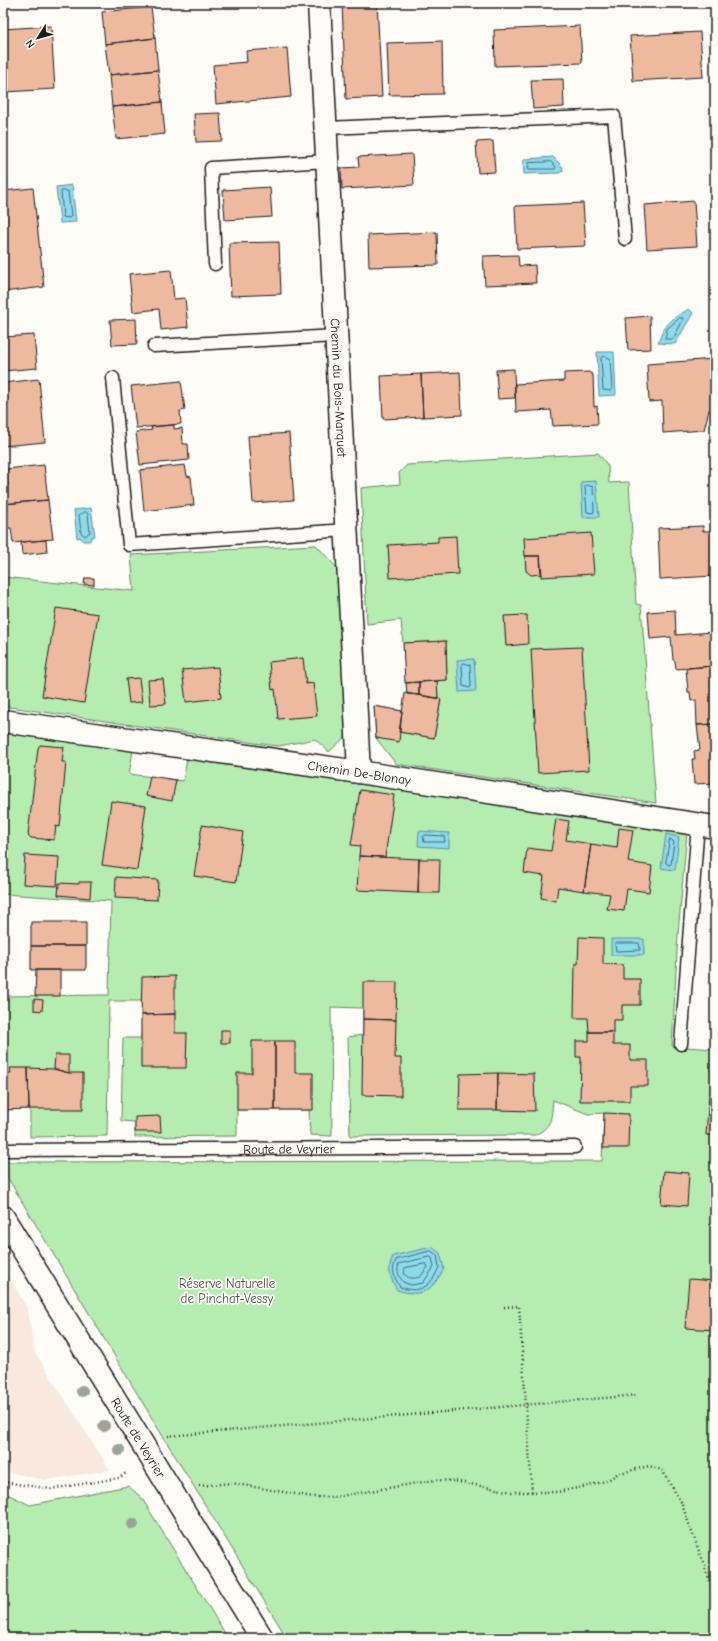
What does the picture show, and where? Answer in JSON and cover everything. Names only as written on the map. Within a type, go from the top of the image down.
[{"type":"street","name":"Chemin du Bois-Marquet","points":[[319,3],[359,772]]},
{"type":"street","name":"Chemin De-Blonay","points":[[3,721],[359,772],[707,825]]},
{"type":"street","name":"Route de Veyrier","points":[[3,1216],[262,1638]]},
{"type":"lane","points":[[326,128],[614,116],[625,239]]},
{"type":"lane","points":[[215,264],[211,168],[328,161]]},
{"type":"lane","points":[[154,346],[336,336]]},
{"type":"lane","points":[[113,378],[129,545],[347,530]]},
{"type":"lane","points":[[681,1044],[707,825]]},
{"type":"lane","name":"Route de Veyrier","points":[[3,1150],[574,1148]]},
{"type":"path","points":[[504,1307],[519,1306],[524,1358],[532,1492]]},
{"type":"path","points":[[140,1438],[638,1395]]},
{"type":"path","points":[[194,1487],[230,1483],[313,1497],[335,1497],[435,1480],[454,1480],[512,1492],[558,1492],[574,1490],[608,1480],[617,1474],[649,1466],[662,1470],[681,1502],[715,1596]]},
{"type":"path","points":[[3,1482],[51,1490],[119,1478],[126,1473]]},
{"type":"shaded area","points":[[3,1267],[28,1310],[34,1351],[110,1470],[46,1480],[3,1471]]},
{"type":"green space","points":[[598,453],[608,466],[609,483],[629,482],[636,604],[641,605],[656,803],[396,764],[376,738],[374,706],[402,711],[399,732],[434,738],[441,699],[438,698],[437,681],[447,680],[446,641],[403,643],[401,620],[367,624],[361,488],[400,484],[399,473],[407,465]]},
{"type":"green space","points":[[316,545],[337,568],[346,736],[329,752],[315,739],[279,746],[3,706],[3,577],[134,591],[131,555]]},
{"type":"green space","name":"Réserve Naturelle de Pinchat-Vessy","points":[[3,731],[133,750],[129,774],[183,781],[187,759],[687,832],[678,934],[672,1046],[713,1049],[715,1018],[715,1638],[287,1638],[156,1425],[3,1170],[3,1162],[602,1161],[604,1113],[588,1114],[553,1100],[551,1117],[548,1125],[541,1132],[535,1135],[350,1136],[348,1037],[363,1035],[363,1008],[331,1007],[332,1136],[310,1135],[309,1110],[237,1110],[237,1136],[135,1137],[135,1122],[121,1121],[123,1038],[141,1038],[142,1001],[109,1001],[107,1136],[30,1137],[30,1109],[3,1109],[3,996],[109,995],[111,901],[4,894],[3,949]]},
{"type":"green space","points":[[128,1486],[141,1497],[228,1638],[3,1638],[3,1492],[30,1505]]},
{"type":"water","points":[[553,157],[562,166],[563,171],[559,173],[524,174],[523,162],[525,159]]},
{"type":"water","points":[[72,185],[76,222],[60,223],[56,187]]},
{"type":"water","points":[[689,309],[693,313],[675,344],[658,343],[669,322]]},
{"type":"water","points":[[597,352],[614,352],[616,395],[599,396]]},
{"type":"water","points":[[596,481],[599,517],[583,517],[581,482]]},
{"type":"water","points":[[91,508],[95,536],[91,537],[90,541],[83,541],[80,537],[77,538],[74,510]]},
{"type":"water","points":[[474,659],[476,691],[459,692],[457,660]]},
{"type":"water","points":[[419,831],[449,833],[449,848],[418,846]]},
{"type":"water","points":[[666,834],[679,837],[675,870],[661,868]]},
{"type":"water","points":[[611,939],[644,939],[644,955],[611,955]]},
{"type":"water","points":[[432,1247],[440,1253],[444,1269],[435,1283],[420,1293],[397,1290],[390,1273],[390,1265],[393,1256]]},
{"type":"building","points":[[342,3],[377,3],[382,97],[346,99]]},
{"type":"building","points":[[151,7],[155,38],[105,44],[102,12]]},
{"type":"building","points":[[51,26],[55,89],[6,92],[3,29]]},
{"type":"building","points":[[580,26],[582,63],[495,66],[494,30]]},
{"type":"building","points":[[700,32],[703,77],[633,81],[630,36]]},
{"type":"building","points":[[155,38],[158,70],[109,75],[105,44]]},
{"type":"building","points":[[442,41],[443,94],[389,95],[387,43]]},
{"type":"building","points":[[287,48],[291,97],[216,104],[213,65],[247,62],[246,51]]},
{"type":"building","points":[[158,70],[162,102],[112,107],[109,75]]},
{"type":"building","points":[[563,79],[564,107],[533,109],[531,80]]},
{"type":"building","points":[[162,102],[165,134],[116,139],[112,107]]},
{"type":"building","points":[[220,113],[222,141],[196,142],[194,114]]},
{"type":"building","points":[[493,141],[495,172],[478,173],[476,142]]},
{"type":"building","points":[[412,154],[414,185],[342,189],[341,168],[359,167],[358,157]]},
{"type":"building","points":[[270,187],[272,217],[225,220],[223,190]]},
{"type":"building","points":[[33,188],[44,287],[3,292],[3,191]]},
{"type":"building","points":[[694,201],[697,246],[647,249],[644,205]]},
{"type":"building","points":[[583,203],[586,246],[517,249],[515,206]]},
{"type":"building","points":[[437,232],[438,265],[369,267],[368,235]]},
{"type":"building","points":[[279,242],[281,294],[231,296],[229,243]]},
{"type":"building","points":[[518,255],[519,266],[535,265],[536,283],[485,285],[483,256]]},
{"type":"building","points":[[171,270],[174,299],[185,298],[188,327],[161,330],[159,309],[133,312],[129,274]]},
{"type":"building","points":[[650,316],[651,349],[628,350],[626,318]]},
{"type":"building","points":[[136,319],[137,344],[112,345],[110,320]]},
{"type":"building","points":[[34,335],[37,368],[3,371],[3,337]]},
{"type":"building","points":[[715,359],[715,409],[709,410],[704,430],[663,433],[662,401],[649,402],[647,364]]},
{"type":"building","points":[[514,369],[515,398],[498,399],[496,370]]},
{"type":"building","points":[[460,372],[462,415],[423,417],[421,374]]},
{"type":"building","points":[[589,372],[593,375],[594,407],[597,406],[598,424],[553,426],[551,410],[516,412],[515,384],[564,381],[564,373]]},
{"type":"building","points":[[421,374],[423,417],[383,419],[381,376]]},
{"type":"building","points":[[39,379],[45,442],[3,446],[3,383]]},
{"type":"building","points":[[181,381],[185,410],[180,411],[181,424],[136,428],[131,386]]},
{"type":"building","points":[[174,425],[174,429],[182,428],[183,444],[188,444],[189,460],[140,465],[136,432],[152,430],[151,427]]},
{"type":"building","points":[[289,433],[294,500],[253,503],[248,436]]},
{"type":"building","points":[[44,465],[48,500],[3,504],[3,486],[8,485],[6,469]]},
{"type":"building","points":[[185,465],[187,476],[191,477],[194,505],[144,511],[140,470]]},
{"type":"building","points":[[48,500],[53,539],[13,543],[11,528],[3,528],[3,504]]},
{"type":"building","points":[[703,526],[703,531],[715,531],[715,576],[660,579],[658,528]]},
{"type":"building","points":[[591,533],[594,574],[541,577],[540,556],[525,556],[524,538]]},
{"type":"building","points":[[456,536],[458,574],[390,578],[388,545],[438,542],[438,537]]},
{"type":"building","points":[[46,540],[47,552],[22,555],[21,542]]},
{"type":"building","points":[[525,556],[540,556],[542,574],[531,575],[526,571]]},
{"type":"building","points":[[85,578],[94,578],[94,585],[84,584]]},
{"type":"building","points":[[56,608],[98,614],[84,703],[42,696]]},
{"type":"building","points":[[675,610],[676,635],[712,632],[714,666],[676,669],[675,661],[673,660],[671,637],[650,639],[648,612]]},
{"type":"building","points":[[527,615],[528,644],[506,646],[504,616]]},
{"type":"building","points":[[446,641],[447,680],[405,683],[403,643]]},
{"type":"building","points":[[582,647],[589,770],[538,773],[531,649]]},
{"type":"building","points":[[303,658],[306,684],[313,683],[317,716],[278,719],[275,689],[272,690],[269,662]]},
{"type":"building","points":[[714,666],[715,724],[697,725],[696,700],[691,701],[690,692],[688,692],[686,668]]},
{"type":"building","points":[[218,667],[221,698],[186,702],[182,670]]},
{"type":"building","points":[[139,678],[142,702],[129,703],[126,679]]},
{"type":"building","points":[[163,679],[166,704],[150,705],[148,680]]},
{"type":"building","points":[[437,681],[438,698],[419,695],[419,682]]},
{"type":"building","points":[[419,682],[419,695],[407,694],[406,683]]},
{"type":"building","points":[[405,693],[441,699],[434,738],[399,732]]},
{"type":"building","points":[[374,706],[402,711],[399,742],[376,738]]},
{"type":"building","points":[[715,724],[715,783],[694,784],[692,759],[695,759],[694,751],[700,750],[697,725]]},
{"type":"building","points":[[40,745],[64,747],[62,762],[66,762],[60,827],[56,826],[54,840],[31,838],[28,835],[38,748]]},
{"type":"building","points":[[150,776],[176,780],[172,801],[146,796]]},
{"type":"building","points":[[360,790],[394,795],[385,857],[359,856],[360,846],[351,845]]},
{"type":"building","points":[[111,801],[146,806],[137,870],[102,865]]},
{"type":"building","points":[[556,819],[569,821],[566,840],[591,844],[584,891],[558,887],[556,901],[541,898],[544,876],[524,873],[527,848],[551,851]]},
{"type":"building","points":[[202,825],[243,832],[236,882],[194,876]]},
{"type":"building","points":[[619,828],[633,830],[628,862],[652,866],[649,892],[627,889],[624,911],[607,909],[610,894],[584,891],[591,844],[617,848]]},
{"type":"building","points":[[25,855],[59,857],[57,886],[23,884]]},
{"type":"building","points":[[359,856],[419,859],[418,893],[357,890]]},
{"type":"building","points":[[419,859],[440,859],[439,893],[418,893]]},
{"type":"building","points":[[116,877],[158,880],[157,900],[115,898]]},
{"type":"building","points":[[79,882],[91,882],[90,898],[58,895],[59,883],[79,884]]},
{"type":"building","points":[[31,922],[86,922],[86,946],[31,946]]},
{"type":"building","points":[[579,937],[603,938],[603,964],[623,965],[623,979],[640,979],[640,1005],[622,1005],[622,1020],[613,1020],[613,1032],[589,1032],[588,1018],[574,1018],[575,964],[578,964]]},
{"type":"building","points":[[31,946],[86,946],[86,970],[31,970]]},
{"type":"building","points":[[36,970],[60,970],[60,996],[35,996]]},
{"type":"building","points":[[175,976],[175,1014],[141,1015],[142,977]]},
{"type":"building","points":[[363,982],[397,982],[396,1020],[363,1019]]},
{"type":"building","points":[[34,999],[43,1000],[42,1011],[34,1010]]},
{"type":"building","points":[[175,1014],[175,1033],[187,1033],[186,1068],[141,1068],[141,1015]]},
{"type":"building","points":[[363,1019],[396,1020],[395,1058],[401,1058],[401,1096],[362,1095]]},
{"type":"building","points":[[221,1030],[230,1030],[230,1043],[221,1043]]},
{"type":"building","points":[[589,1032],[613,1032],[613,1045],[630,1045],[630,1060],[648,1060],[648,1086],[630,1086],[630,1101],[580,1101],[581,1057],[576,1057],[576,1041],[589,1041]]},
{"type":"building","points":[[252,1041],[275,1041],[275,1110],[237,1110],[237,1073],[252,1073]]},
{"type":"building","points":[[275,1041],[295,1041],[295,1073],[313,1073],[313,1110],[275,1110]]},
{"type":"building","points":[[55,1055],[69,1055],[69,1073],[54,1069]]},
{"type":"building","points":[[10,1068],[28,1068],[29,1109],[3,1110],[3,1073],[11,1073]]},
{"type":"building","points":[[28,1068],[54,1069],[69,1073],[83,1073],[83,1109],[29,1109]]},
{"type":"building","points":[[498,1073],[534,1074],[535,1111],[497,1110]]},
{"type":"building","points":[[498,1073],[497,1110],[459,1110],[460,1074]]},
{"type":"building","points":[[709,1094],[715,1095],[715,1135],[706,1135]]},
{"type":"building","points":[[604,1113],[629,1114],[628,1148],[603,1148]]},
{"type":"building","points":[[160,1116],[161,1132],[135,1132],[135,1117]]},
{"type":"building","points":[[664,1171],[689,1173],[687,1206],[661,1204]]},
{"type":"building","points":[[689,1279],[715,1281],[715,1330],[685,1328]]}]
